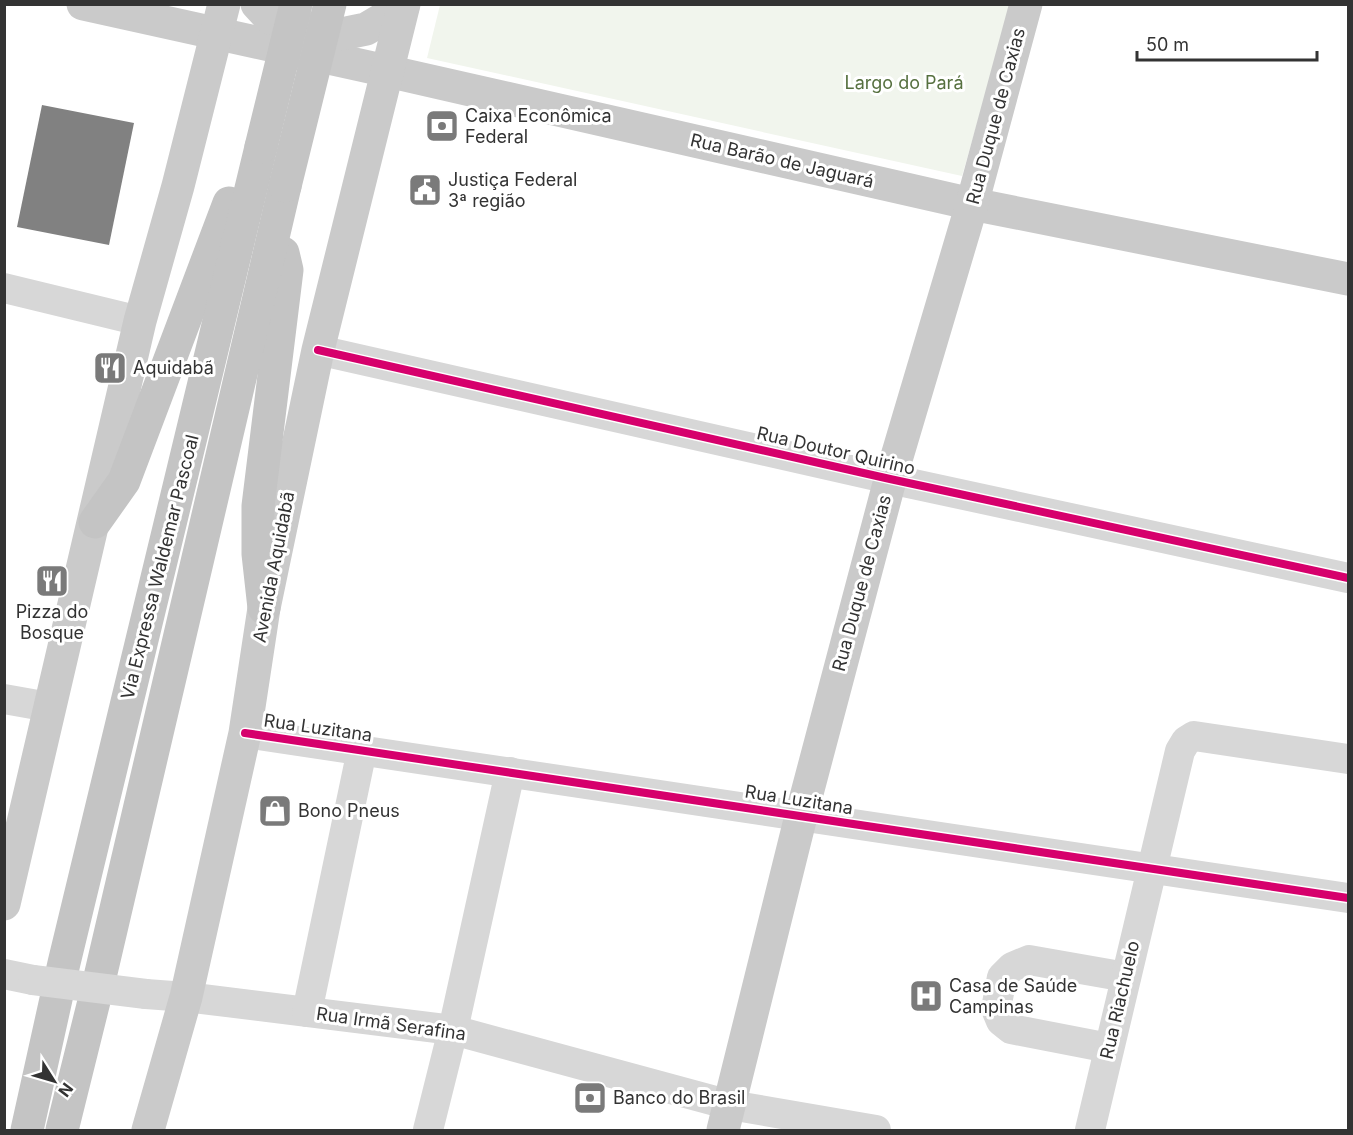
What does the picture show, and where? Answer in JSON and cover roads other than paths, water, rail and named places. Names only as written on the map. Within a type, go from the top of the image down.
[{"type":"highway","name":"Via Expressa Waldemar Pascoal","points":[[27,1131],[67,951],[296,4]]},
{"type":"highway","name":"Via Expressa Waldemar Pascoal","points":[[62,1131],[330,4]]},
{"type":"highway","points":[[95,522],[124,482],[232,197],[259,156]]},
{"type":"highway","points":[[264,608],[258,554],[258,506],[287,270],[277,224]]},
{"type":"main road","name":"Rua Barão de Jaguará","points":[[83,4],[220,19],[387,71],[972,204],[1348,279]]},
{"type":"main road","points":[[257,4],[270,18],[332,36],[366,29],[404,6]]},
{"type":"main road","name":"Rua Duque de Caxias","points":[[726,1118],[801,816],[890,479],[972,204],[1026,4]]},
{"type":"main road","name":"Avenida Aquidabã","points":[[148,1131],[186,997],[245,733],[264,608],[318,350],[404,6]]},
{"type":"main road","points":[[4,903],[95,522],[140,321],[178,186],[220,19]]},
{"type":"street","points":[[4,288],[140,321]]},
{"type":"street","name":"Rua Doutor Quirino","points":[[318,350],[890,479],[1348,578]]},
{"type":"street","points":[[4,699],[49,707]]},
{"type":"street","name":"Rua Luzitana","points":[[245,733],[1348,898]]},
{"type":"street","name":"Rua Riachuelo","points":[[1090,1131],[1180,750],[1186,741],[1194,736],[1348,759]]},
{"type":"street","points":[[307,1012],[362,750]]},
{"type":"street","points":[[428,1131],[453,1030],[510,772]]},
{"type":"street","points":[[1109,1048],[1011,1029],[1001,1021],[996,1009],[1002,977],[1012,967],[1029,960],[1126,977]]},
{"type":"street","name":"Rua Irmã Serafina","points":[[19,977],[453,1030],[726,1118],[876,1131]]},
{"type":"place","name":"Caixa Econômica Federal","points":[[442,126]]},
{"type":"place","name":"Justiça Federal 3ª região","points":[[425,190]]},
{"type":"place","name":"Aquidabã","points":[[110,368]]},
{"type":"place","name":"Pizza do Bosque","points":[[52,581]]},
{"type":"place","name":"Bono Pneus","points":[[275,811]]},
{"type":"place","name":"Casa de Saúde Campinas","points":[[926,996]]},
{"type":"place","name":"Banco do Brasil","points":[[590,1098]]},
{"type":"park label","name":"Largo do Pará","points":[[904,83]]}]
